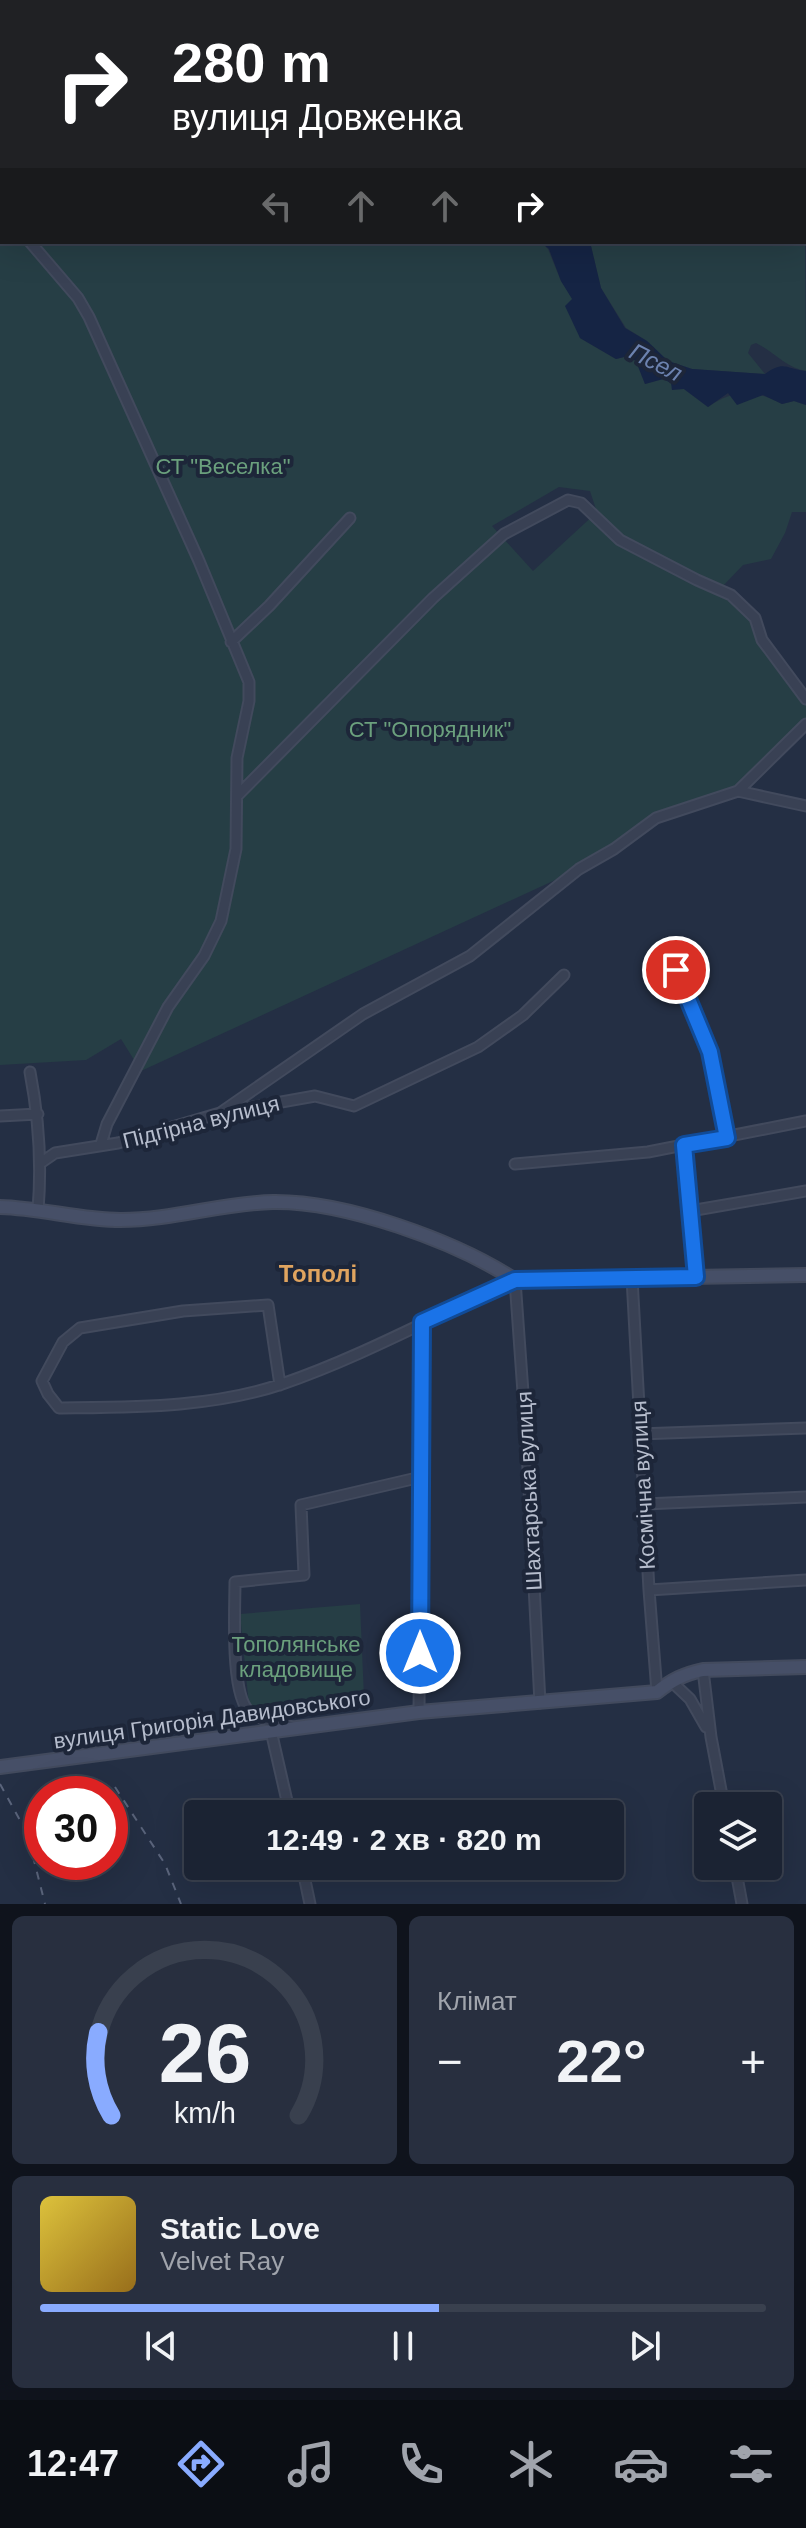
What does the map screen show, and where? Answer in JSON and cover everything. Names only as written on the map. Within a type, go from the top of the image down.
[{"type":"street","points":[[32,244],[78,298],[89,317],[199,561],[249,682],[249,701],[237,758],[236,849],[221,921],[204,956],[181,986],[155,1032],[107,1124],[101,1144]]},
{"type":"street","points":[[238,795],[433,598],[504,534],[568,500],[581,503],[620,540],[731,595],[755,618],[762,640],[806,699]]},
{"type":"street","points":[[231,642],[269,606],[350,518]]},
{"type":"street","points":[[220,1113],[363,1014],[470,956],[579,869],[614,849],[656,818],[738,791],[806,724]]},
{"type":"street","points":[[738,791],[806,806]]},
{"type":"street","points":[[676,970],[710,1052],[727,1138]]},
{"type":"street","name":"Підгірна вулиця","points":[[42,1162],[55,1153],[118,1143],[220,1113],[315,1096],[354,1106],[478,1047],[523,1015],[564,975]]},
{"type":"street","points":[[30,1072],[42,1162],[38,1210]]},
{"type":"street","points":[[0,1116],[38,1114]]},
{"type":"street","points":[[515,1164],[648,1152],[806,1121]]},
{"type":"street","points":[[684,1145],[696,1277]]},
{"type":"street","points":[[690,1211],[806,1191]]},
{"type":"street","points":[[0,1207],[38,1210],[84,1219],[121,1220],[168,1218],[255,1203],[311,1206],[427,1236],[488,1263],[515,1280]]},
{"type":"street","points":[[280,1385],[268,1305],[183,1311],[80,1328],[63,1342],[42,1381],[59,1408],[143,1407],[206,1401],[280,1385],[515,1280],[806,1275]]},
{"type":"street","name":"Космічна вулиця","points":[[632,1278],[639,1434],[657,1692]]},
{"type":"street","name":"Шахтарська вулиця","points":[[515,1280],[540,1703]]},
{"type":"street","points":[[419,1712],[422,1322]]},
{"type":"street","points":[[639,1434],[806,1428]]},
{"type":"street","points":[[294,1728],[250,1713],[240,1697],[235,1652],[235,1582],[304,1575],[301,1505],[421,1477]]},
{"type":"street","points":[[645,1504],[806,1497]]},
{"type":"street","points":[[649,1590],[806,1580]]},
{"type":"street","points":[[657,1692],[671,1681],[703,1670],[806,1667]]},
{"type":"street","points":[[703,1670],[721,1792]]},
{"type":"street","points":[[671,1681],[690,1699],[711,1737]]},
{"type":"street","name":"вулиця Григорія Давидовського","points":[[0,1767],[419,1712],[657,1692]]},
{"type":"street","points":[[271,1731],[287,1800]]},
{"type":"street","points":[[305,1880],[310,1904]]},
{"type":"street","points":[[738,1880],[742,1904]]},
{"type":"green space","points":[[0,244],[543,244],[573,299],[580,338],[616,359],[628,356],[636,361],[645,384],[663,379],[684,389],[708,407],[727,397],[744,393],[782,404],[794,401],[806,405],[806,512],[792,512],[771,559],[743,565],[720,589],[755,618],[758,630],[806,699],[806,724],[748,783],[656,818],[579,869],[141,1071],[121,1039],[86,1060],[0,1065]],"holes":[[[559,487],[590,491],[597,512],[533,571],[492,526]]]},
{"type":"green space","points":[[589,244],[805,244],[806,371],[786,363],[756,343],[751,345],[748,353],[765,374],[692,369],[668,361],[647,341],[626,328],[601,288]]},
{"type":"green space","name":"Тополянське кладовище","points":[[360,1604],[364,1697],[249,1706],[240,1614]]},
{"type":"water","name":"Псел","points":[[543,244],[589,244],[601,288],[625,328],[647,341],[668,361],[692,369],[765,374],[785,366],[806,371],[806,405],[794,401],[782,404],[763,395],[737,405],[728,393],[708,407],[684,389],[672,390],[671,383],[663,379],[645,384],[636,361],[628,356],[616,359],[580,338],[565,306],[572,299],[561,281],[549,249]]},
{"type":"railway","points":[[0,1784],[27,1833],[45,1904]]},
{"type":"railway","points":[[128,1807],[165,1864],[181,1904]]},
{"type":"district","name":"Тополі","points":[[318,1273]]},
{"type":"route","points":[[420,1653],[422,1322],[515,1280],[696,1277],[684,1145],[727,1138],[710,1052],[676,970]]},
{"type":"park label","name":"СТ \"Веселка\"","points":[[223,466]]},
{"type":"park label","name":"СТ \"Опорядник\"","points":[[430,729]]}]
